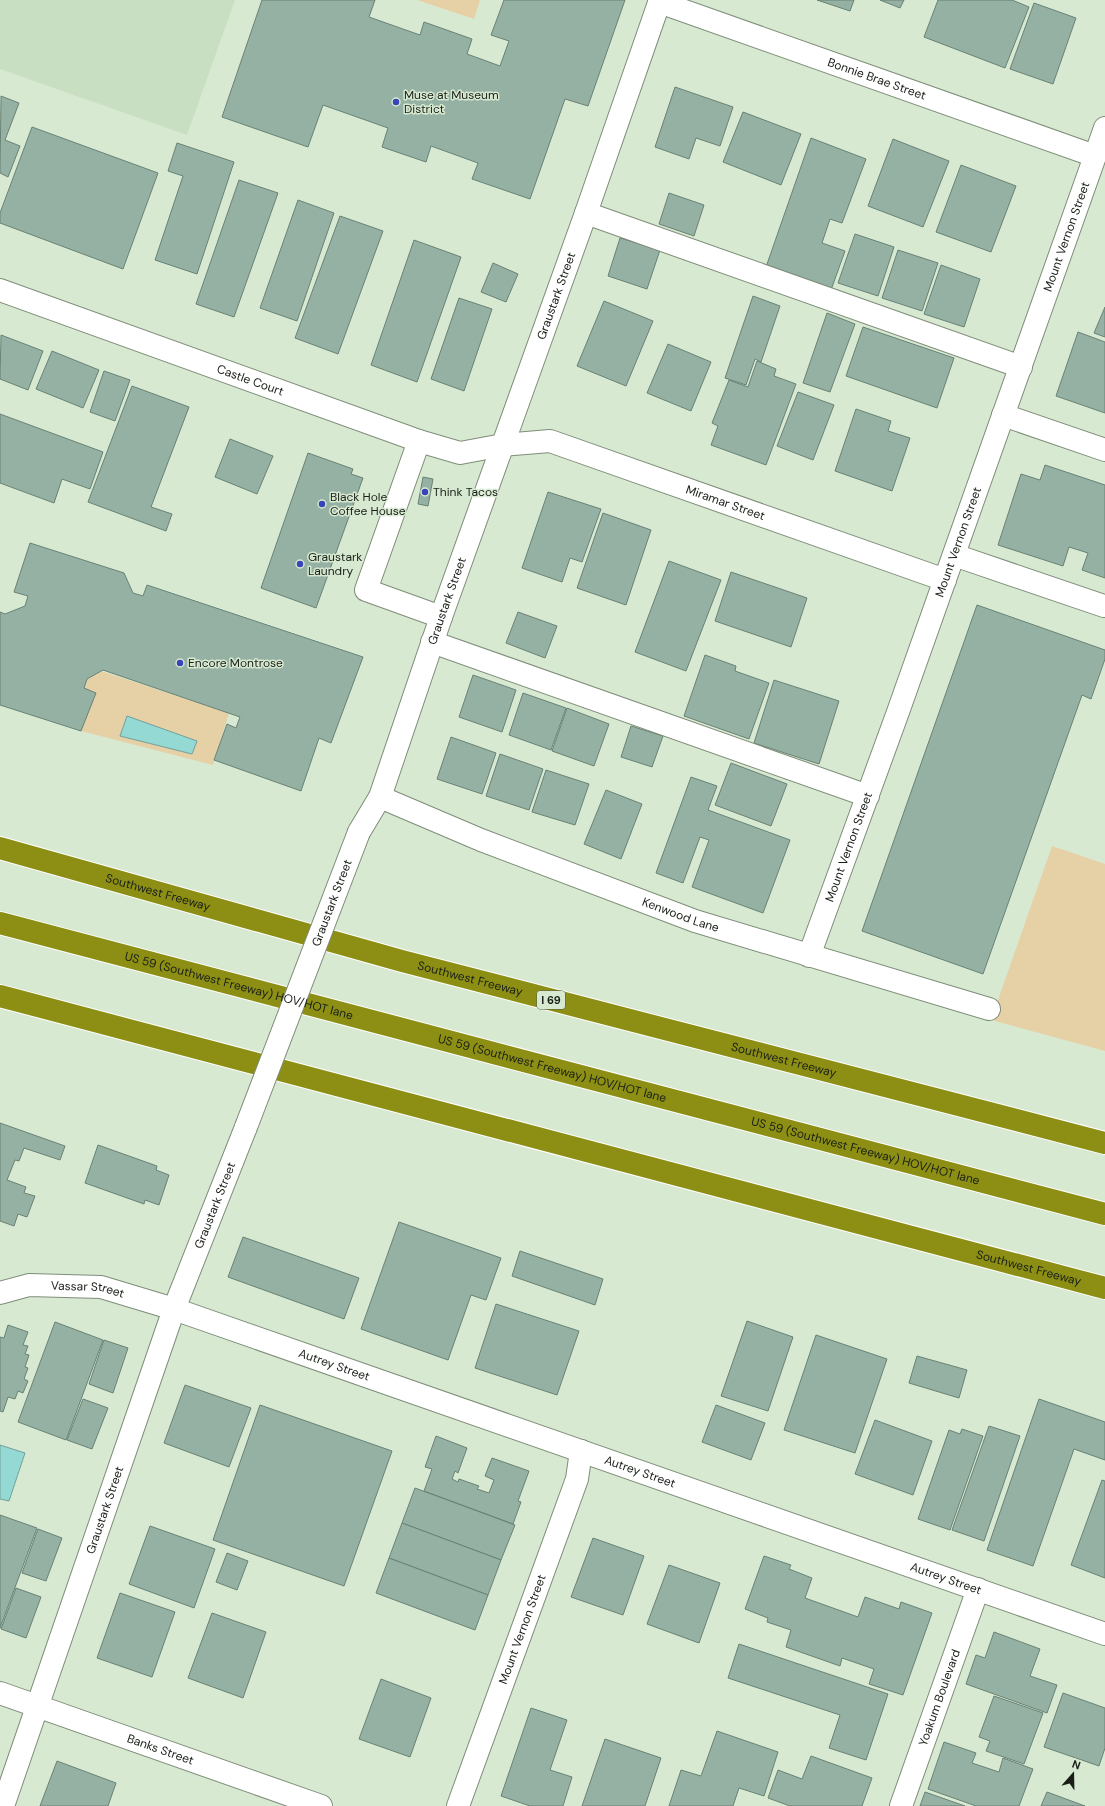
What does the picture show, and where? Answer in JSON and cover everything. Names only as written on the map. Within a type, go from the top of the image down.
[{"type":"highway","name":"Southwest Freeway","points":[[0,848],[402,961],[1105,1143]]},
{"type":"highway","name":"US 59 (Southwest Freeway) HOV/HOT lane","points":[[0,923],[1105,1214]]},
{"type":"highway","name":"Southwest Freeway","points":[[0,996],[1105,1288]]},
{"type":"street","name":"Bonnie Brae Street","points":[[660,1],[1095,156]]},
{"type":"street","name":"Graustark Street","points":[[3,1806],[39,1706],[174,1309],[246,1127],[359,832],[380,797],[432,642],[586,213],[660,1]]},
{"type":"street","name":"Mount Vernon Street","points":[[809,956],[868,796],[1105,128]]},
{"type":"street","points":[[586,213],[1021,367]]},
{"type":"street","name":"Castle Court","points":[[0,290],[419,441],[460,453],[502,446]]},
{"type":"street","points":[[1004,415],[1105,450]]},
{"type":"street","points":[[419,441],[366,590],[441,617]]},
{"type":"street","name":"Miramar Street","points":[[502,446],[550,441],[945,580]]},
{"type":"street","points":[[954,555],[1104,606]]},
{"type":"street","points":[[432,642],[868,796]]},
{"type":"street","name":"Kenwood Lane","points":[[380,797],[480,840],[695,921],[989,1009]]},
{"type":"street","name":"Vassar Street","points":[[0,1293],[29,1285],[101,1287],[174,1309]]},
{"type":"street","name":"Autrey Street","points":[[174,1309],[1105,1634]]},
{"type":"street","name":"Mount Vernon Street","points":[[458,1806],[576,1479],[582,1451]]},
{"type":"street","name":"Yoakum Boulevard","points":[[901,1806],[978,1589]]},
{"type":"street","name":"Banks Street","points":[[0,1694],[39,1706],[320,1806]]},
{"type":"shaded area","points":[[0,0],[235,0],[187,135],[0,69]]},
{"type":"shaded area","points":[[417,0],[480,0],[474,19]]},
{"type":"shaded area","points":[[101,671],[229,713],[213,765],[81,731],[96,693],[84,688],[87,679]]},
{"type":"shaded area","points":[[1052,846],[1105,864],[1105,1051],[991,1020]]},
{"type":"water","points":[[127,716],[197,741],[192,754],[120,736]]},
{"type":"water","points":[[0,1445],[25,1453],[9,1501],[0,1499]]},
{"type":"building","name":"Muse at Museum District","points":[[262,0],[375,0],[369,17],[420,35],[424,22],[472,39],[467,54],[500,66],[509,41],[491,35],[504,0],[625,0],[588,106],[565,99],[530,199],[472,179],[478,163],[431,146],[426,162],[382,147],[388,128],[323,105],[308,147],[222,117]]},
{"type":"building","points":[[817,0],[854,0],[850,11]]},
{"type":"building","points":[[880,0],[904,0],[900,8]]},
{"type":"building","points":[[938,0],[1012,0],[1029,7],[1005,68],[924,37]]},
{"type":"building","points":[[1034,3],[1076,18],[1053,84],[1010,69]]},
{"type":"building","points":[[675,87],[733,107],[720,146],[696,138],[689,159],[655,147]]},
{"type":"building","points":[[1,96],[19,103],[5,140],[20,146],[8,177],[0,173]]},
{"type":"building","points":[[743,112],[801,134],[781,185],[723,162]]},
{"type":"building","points":[[32,127],[158,173],[123,269],[0,223],[0,213]]},
{"type":"building","points":[[811,138],[866,159],[842,223],[830,219],[822,243],[845,251],[831,290],[766,267]]},
{"type":"building","points":[[893,139],[949,161],[923,227],[868,206]]},
{"type":"building","points":[[177,143],[234,162],[197,274],[155,260],[183,176],[168,171]]},
{"type":"building","points":[[961,165],[1016,186],[991,252],[936,232]]},
{"type":"building","points":[[239,180],[278,193],[234,317],[196,304]]},
{"type":"building","points":[[669,193],[704,205],[694,236],[659,224]]},
{"type":"building","points":[[298,200],[334,213],[297,321],[260,308]]},
{"type":"building","points":[[340,216],[383,231],[338,354],[295,338]]},
{"type":"building","points":[[855,234],[894,247],[878,296],[838,283]]},
{"type":"building","points":[[620,238],[660,250],[647,289],[608,276]]},
{"type":"building","points":[[414,240],[461,257],[417,382],[371,365]]},
{"type":"building","points":[[898,250],[938,263],[922,311],[882,298]]},
{"type":"building","points":[[493,263],[518,274],[506,302],[481,292]]},
{"type":"building","points":[[941,265],[980,279],[964,327],[924,314]]},
{"type":"building","points":[[753,296],[780,306],[761,362],[755,359],[746,385],[725,378]]},
{"type":"building","points":[[459,298],[492,309],[464,391],[431,379]]},
{"type":"building","points":[[604,301],[653,321],[626,386],[577,366]]},
{"type":"building","points":[[1105,307],[1105,337],[1094,333]]},
{"type":"building","points":[[827,313],[855,324],[830,392],[803,383]]},
{"type":"building","points":[[863,327],[954,358],[937,408],[846,376]]},
{"type":"building","points":[[1078,332],[1105,342],[1105,413],[1056,396]]},
{"type":"building","points":[[1,335],[43,351],[28,390],[0,379]]},
{"type":"building","points":[[668,344],[711,362],[691,411],[647,393]]},
{"type":"building","points":[[52,351],[99,370],[83,408],[36,389]]},
{"type":"building","points":[[757,361],[776,369],[774,376],[796,384],[766,465],[711,445],[718,426],[712,423],[729,380],[748,387]]},
{"type":"building","points":[[104,371],[130,380],[115,421],[90,412]]},
{"type":"building","points":[[132,386],[189,407],[151,507],[172,514],[166,531],[88,502]]},
{"type":"building","points":[[798,392],[834,405],[813,460],[777,446]]},
{"type":"building","points":[[856,409],[891,421],[888,431],[910,438],[892,491],[835,471]]},
{"type":"building","points":[[0,414],[103,452],[90,489],[62,479],[54,503],[0,483]]},
{"type":"building","points":[[230,439],[273,456],[257,494],[215,477]]},
{"type":"building","points":[[308,453],[353,469],[351,474],[363,478],[316,608],[261,588]]},
{"type":"building","points":[[1045,465],[1105,485],[1105,578],[1082,570],[1088,553],[1069,547],[1063,566],[998,545],[1021,474],[1040,480]]},
{"type":"building","name":"Think Tacos","points":[[423,477],[433,479],[428,506],[418,504]]},
{"type":"building","points":[[548,492],[601,509],[582,562],[570,558],[562,582],[522,568]]},
{"type":"building","points":[[603,513],[651,530],[626,605],[577,588]]},
{"type":"building","name":"Encore Montrose","points":[[30,543],[124,573],[133,593],[143,596],[147,585],[363,657],[331,743],[319,738],[301,791],[214,760],[227,724],[236,728],[240,717],[103,670],[87,679],[84,688],[96,693],[81,731],[0,705],[0,612],[5,614],[25,606],[28,596],[14,592]]},
{"type":"building","points":[[669,561],[721,580],[686,671],[635,652]]},
{"type":"building","points":[[731,572],[807,598],[791,647],[715,621]]},
{"type":"building","points":[[977,605],[1105,650],[1105,659],[1091,699],[1082,695],[983,974],[862,931]]},
{"type":"building","points":[[518,612],[557,626],[545,658],[506,643]]},
{"type":"building","points":[[705,655],[736,666],[735,671],[769,683],[749,739],[684,716]]},
{"type":"building","points":[[473,675],[516,690],[502,732],[459,717]]},
{"type":"building","points":[[774,680],[839,701],[819,764],[754,743]]},
{"type":"building","points":[[523,693],[566,708],[551,750],[509,735]]},
{"type":"building","points":[[567,708],[609,724],[594,766],[552,751]]},
{"type":"building","points":[[631,726],[663,736],[652,767],[621,757]]},
{"type":"building","points":[[451,737],[496,753],[482,794],[437,779]]},
{"type":"building","points":[[500,754],[543,769],[529,810],[486,796]]},
{"type":"building","points":[[731,763],[787,784],[771,826],[715,805]]},
{"type":"building","points":[[546,770],[589,784],[575,825],[532,812]]},
{"type":"building","points":[[691,777],[717,786],[708,810],[790,840],[763,913],[692,887],[709,840],[700,837],[683,883],[656,873]]},
{"type":"building","points":[[606,790],[642,804],[621,859],[584,844]]},
{"type":"building","points":[[0,1123],[65,1146],[60,1160],[24,1148],[19,1161],[15,1160],[7,1180],[26,1187],[24,1193],[35,1196],[27,1217],[18,1214],[14,1226],[0,1221]]},
{"type":"building","points":[[98,1145],[157,1166],[156,1170],[169,1175],[159,1205],[145,1200],[144,1204],[85,1183]]},
{"type":"building","points":[[399,1222],[501,1258],[486,1300],[471,1295],[448,1360],[361,1329]]},
{"type":"building","points":[[243,1237],[359,1278],[344,1319],[228,1277]]},
{"type":"building","points":[[520,1251],[603,1279],[595,1305],[512,1276]]},
{"type":"building","points":[[496,1304],[579,1331],[557,1395],[475,1368]]},
{"type":"building","points":[[747,1321],[793,1337],[768,1411],[721,1396]]},
{"type":"building","points":[[55,1322],[103,1340],[66,1440],[18,1422]]},
{"type":"building","points":[[8,1325],[28,1332],[23,1345],[28,1346],[25,1354],[29,1355],[25,1367],[28,1368],[24,1379],[28,1381],[23,1393],[18,1391],[15,1399],[8,1397],[3,1412],[0,1411],[0,1337],[4,1338]]},
{"type":"building","points":[[816,1335],[887,1359],[855,1453],[784,1430]]},
{"type":"building","points":[[104,1340],[128,1348],[113,1393],[89,1384]]},
{"type":"building","points":[[917,1356],[967,1370],[959,1398],[909,1383]]},
{"type":"building","points":[[185,1385],[251,1408],[229,1467],[164,1443]]},
{"type":"building","points":[[83,1399],[108,1408],[92,1449],[67,1440]]},
{"type":"building","points":[[1039,1399],[1105,1422],[1105,1460],[1074,1449],[1033,1566],[987,1550]]},
{"type":"building","points":[[260,1405],[392,1451],[344,1586],[213,1540]]},
{"type":"building","points":[[716,1405],[765,1423],[751,1460],[702,1442]]},
{"type":"building","points":[[875,1420],[932,1441],[913,1495],[855,1474]]},
{"type":"building","points":[[989,1426],[1020,1436],[984,1541],[952,1530]]},
{"type":"building","points":[[962,1429],[983,1436],[950,1530],[918,1519],[949,1430],[960,1434]]},
{"type":"building","points":[[436,1436],[467,1448],[458,1473],[455,1471],[452,1479],[458,1482],[459,1479],[479,1486],[477,1489],[489,1493],[494,1480],[485,1476],[492,1458],[529,1471],[518,1501],[521,1502],[513,1524],[424,1491],[432,1469],[425,1467]]},
{"type":"building","points":[[1102,1480],[1105,1481],[1105,1578],[1071,1565]]},
{"type":"building","points":[[415,1488],[515,1525],[501,1560],[402,1523]]},
{"type":"building","points":[[0,1515],[37,1528],[0,1628]]},
{"type":"building","points":[[402,1523],[501,1560],[488,1595],[389,1558]]},
{"type":"building","points":[[150,1526],[215,1549],[194,1608],[129,1584]]},
{"type":"building","points":[[38,1529],[62,1538],[46,1581],[22,1573]]},
{"type":"building","points":[[593,1538],[644,1556],[623,1615],[571,1597]]},
{"type":"building","points":[[227,1553],[248,1561],[237,1590],[216,1582]]},
{"type":"building","points":[[764,1556],[791,1565],[789,1569],[812,1578],[805,1598],[858,1617],[865,1597],[899,1609],[901,1602],[932,1613],[903,1695],[869,1684],[874,1669],[842,1658],[840,1666],[786,1647],[791,1630],[767,1622],[768,1618],[745,1609]]},
{"type":"building","points":[[389,1558],[488,1595],[475,1630],[376,1593]]},
{"type":"building","points":[[669,1565],[720,1583],[699,1643],[647,1624]]},
{"type":"building","points":[[16,1588],[41,1597],[26,1638],[1,1629]]},
{"type":"building","points":[[120,1593],[175,1612],[152,1677],[97,1658]]},
{"type":"building","points":[[212,1613],[266,1632],[243,1698],[188,1678]]},
{"type":"building","points":[[994,1632],[1040,1649],[1030,1676],[1057,1685],[1047,1713],[966,1684],[976,1655],[985,1658]]},
{"type":"building","points":[[739,1644],[888,1694],[866,1760],[829,1748],[840,1715],[728,1678]]},
{"type":"building","points":[[381,1679],[431,1698],[410,1757],[359,1739]]},
{"type":"building","points":[[1063,1693],[1105,1708],[1105,1748],[1099,1766],[1044,1747]]},
{"type":"building","points":[[994,1696],[1043,1713],[1024,1764],[986,1751],[990,1741],[979,1737]]},
{"type":"building","points":[[531,1708],[567,1720],[550,1770],[572,1777],[563,1806],[530,1806],[501,1796]]},
{"type":"building","points":[[717,1731],[778,1752],[764,1796],[739,1788],[733,1806],[669,1806],[681,1770],[701,1776]]},
{"type":"building","points":[[605,1739],[661,1758],[645,1806],[582,1806]]},
{"type":"building","points":[[944,1742],[976,1753],[972,1763],[999,1772],[1003,1758],[1033,1769],[1019,1806],[976,1806],[928,1789]]},
{"type":"building","points":[[811,1756],[872,1778],[862,1806],[790,1806],[768,1798],[778,1770],[802,1779]]},
{"type":"building","points":[[57,1761],[116,1783],[108,1806],[40,1806]]},
{"type":"building","points":[[925,1792],[965,1806],[920,1806]]},
{"type":"building","points":[[1047,1792],[1085,1806],[1041,1806]]},
{"type":"place","name":"Muse at Museum District","points":[[396,102]]},
{"type":"place","name":"Think Tacos","points":[[425,492]]},
{"type":"place","name":"Black Hole Coffee House","points":[[322,504]]},
{"type":"place","name":"Graustark Laundry","points":[[300,564]]},
{"type":"place","name":"Encore Montrose","points":[[180,663]]}]
